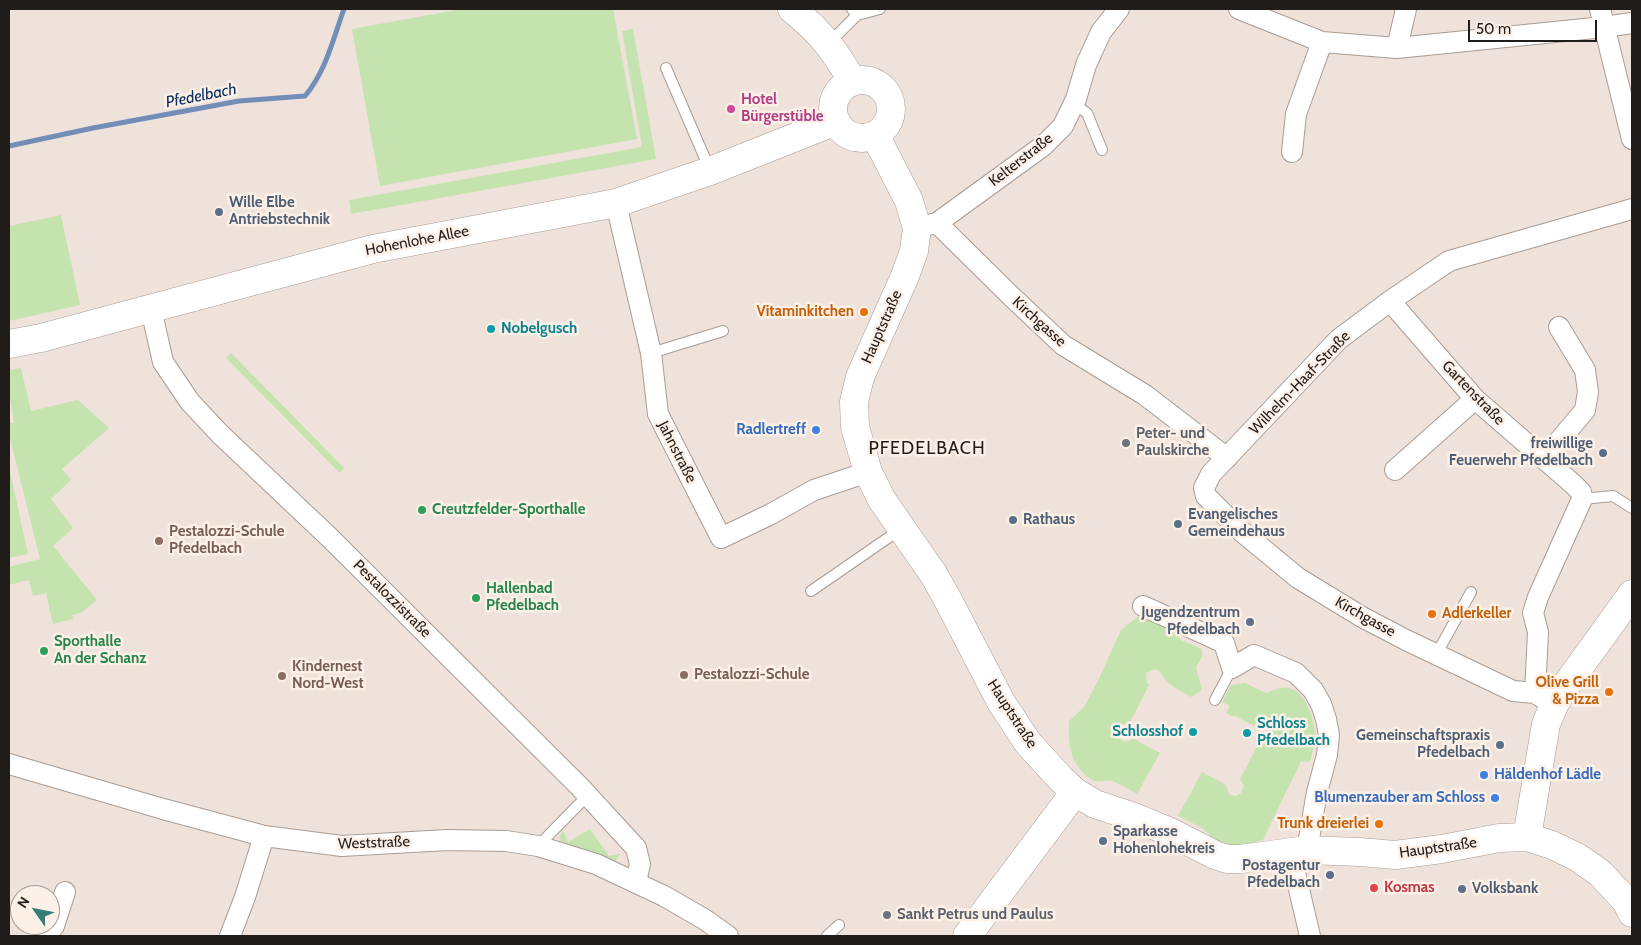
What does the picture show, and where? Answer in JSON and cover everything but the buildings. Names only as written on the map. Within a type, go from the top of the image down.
[{"type":"main road","points":[[792,9],[829,43],[853,82]]},
{"type":"main road","points":[[853,82],[870,82],[879,86],[886,93],[889,102],[888,121],[882,129],[867,137],[852,136],[840,128],[828,124],[837,94],[843,87],[853,82]]},
{"type":"main road","name":"Hohenlohe Allee","points":[[9,344],[41,338],[373,248],[616,203],[710,171],[828,124]]},
{"type":"main road","name":"Hauptstraße","points":[[874,134],[910,201],[927,225],[860,377],[854,402],[855,427],[868,472],[882,500],[934,575],[1002,702],[1028,743],[1075,792],[1095,804],[1134,817],[1227,859],[1298,851],[1360,852],[1395,855],[1442,849],[1499,838],[1527,837],[1552,844],[1577,857],[1600,873],[1626,901],[1632,913]]},
{"type":"main road","points":[[1527,837],[1546,724],[1544,699],[1562,691],[1632,594]]},
{"type":"main road","points":[[967,936],[1075,792]]},
{"type":"street","name":"Kelterstraße","points":[[927,225],[1043,146],[1062,126],[1074,104],[1086,65],[1101,32],[1119,9]]},
{"type":"street","points":[[1238,9],[1322,42],[1398,48],[1602,18],[1632,23]]},
{"type":"street","points":[[1398,48],[1406,9]]},
{"type":"street","points":[[1602,18],[1632,139]]},
{"type":"street","points":[[1292,152],[1296,114],[1322,42]]},
{"type":"street","name":"Jahnstraße","points":[[616,203],[650,353],[658,414],[721,538],[771,514],[814,490],[868,472]]},
{"type":"street","name":"Wilhelm-Haaf-Straße","points":[[1204,488],[1212,474],[1339,339],[1449,261],[1632,209]]},
{"type":"street","name":"Kirchgasse","points":[[927,225],[1011,296],[1064,345],[1145,395],[1227,458]]},
{"type":"street","name":"Gartenstraße","points":[[1390,301],[1475,399],[1574,484],[1581,492],[1582,499]]},
{"type":"street","name":"Pestalozzistraße","points":[[150,309],[163,362],[190,402],[220,434],[289,498],[389,596],[588,795],[636,848],[640,864],[636,882]]},
{"type":"street","points":[[1544,459],[1585,410],[1588,392],[1585,370],[1559,327]]},
{"type":"street","points":[[1395,470],[1475,399]]},
{"type":"street","name":"Kirchgasse","points":[[1204,488],[1206,496],[1241,530],[1298,578],[1362,617],[1436,655],[1513,690],[1544,699]]},
{"type":"street","points":[[1544,699],[1538,632],[1533,613],[1538,597],[1582,499]]},
{"type":"street","points":[[1143,606],[1224,643],[1232,668],[1254,655],[1296,673],[1313,690],[1321,704],[1329,735],[1327,755],[1298,851],[1310,936]]},
{"type":"street","name":"Weststraße","points":[[9,764],[264,836],[342,846],[447,840],[506,841],[538,846],[596,864],[636,882],[704,919],[728,936]]},
{"type":"street","points":[[230,936],[245,898],[264,836]]},
{"type":"street","points":[[45,936],[54,926],[65,892]]},
{"type":"lane","points":[[829,43],[854,12],[880,9]]},
{"type":"lane","points":[[666,68],[710,171]]},
{"type":"lane","points":[[1074,104],[1087,113],[1102,150]]},
{"type":"lane","points":[[650,353],[723,330]]},
{"type":"lane","points":[[1582,499],[1613,496],[1632,508]]},
{"type":"lane","points":[[811,591],[902,529]]},
{"type":"lane","points":[[1436,655],[1471,592]]},
{"type":"lane","points":[[1215,700],[1232,668]]},
{"type":"lane","points":[[538,846],[588,795]]},
{"type":"lane","points":[[827,936],[839,925]]},
{"type":"green space","points":[[462,9],[613,9],[637,139],[380,186],[352,29]]},
{"type":"green space","points":[[633,29],[656,159],[351,214],[349,200],[642,147],[622,31]]},
{"type":"green space","points":[[61,215],[80,305],[9,321],[9,226]]},
{"type":"green space","points":[[231,353],[344,468],[340,473],[226,358]]},
{"type":"green space","points":[[21,368],[31,411],[78,400],[109,428],[62,469],[71,480],[51,499],[73,528],[53,546],[97,600],[81,613],[72,615],[73,619],[53,624],[46,593],[33,596],[29,580],[9,585],[9,567],[40,559],[9,434],[9,423],[14,423],[9,391],[9,370]]},
{"type":"green space","points":[[9,467],[28,554],[9,558]]},
{"type":"green space","points":[[1142,613],[1165,625],[1181,640],[1202,649],[1202,657],[1196,667],[1202,690],[1191,697],[1166,681],[1156,669],[1146,673],[1149,685],[1130,722],[1120,726],[1118,738],[1125,742],[1134,739],[1160,753],[1137,794],[1112,781],[1093,780],[1079,769],[1070,746],[1069,721],[1084,707],[1121,630]]},
{"type":"green space","points":[[1245,683],[1266,693],[1283,688],[1295,690],[1305,701],[1309,709],[1314,725],[1315,738],[1310,762],[1301,761],[1263,840],[1245,845],[1231,846],[1219,843],[1212,839],[1203,829],[1178,816],[1202,772],[1226,785],[1229,794],[1236,796],[1241,793],[1244,786],[1240,779],[1259,743],[1266,742],[1271,736],[1269,724],[1259,723],[1256,727],[1226,713],[1230,706],[1222,702],[1231,685]]},
{"type":"green space","points":[[590,829],[609,856],[620,854],[615,862],[564,845],[559,838],[563,830],[568,842]]},
{"type":"waterway","name":"Pfedelbach","points":[[9,146],[93,128],[239,101],[305,96],[324,65],[344,9]]},
{"type":"place","name":"Hotel Bürgerstüble","points":[[731,109]]},
{"type":"place","name":"Wille Elbe Antriebstechnik","points":[[219,212]]},
{"type":"place","name":"Vitaminkitchen","points":[[864,312]]},
{"type":"place","name":"Nobelgusch","points":[[491,329]]},
{"type":"place","name":"Radlertreff","points":[[816,430]]},
{"type":"place","name":"Peter- und Paulskirche","points":[[1126,443]]},
{"type":"place","name":"freiwillige Feuerwehr Pfedelbach","points":[[1603,453]]},
{"type":"place","name":"Creutzfelder-Sporthalle","points":[[422,510]]},
{"type":"place","name":"Rathaus","points":[[1013,520]]},
{"type":"place","name":"Evangelisches Gemeindehaus","points":[[1178,524]]},
{"type":"place","name":"Pestalozzi-Schule Pfedelbach","points":[[159,541]]},
{"type":"place","name":"Hallenbad Pfedelbach","points":[[476,598]]},
{"type":"place","name":"Adlerkeller","points":[[1432,614]]},
{"type":"place","name":"Jugendzentrum Pfedelbach","points":[[1250,622]]},
{"type":"place","name":"Sporthalle An der Schanz","points":[[44,651]]},
{"type":"place","name":"Pestalozzi-Schule","points":[[684,675]]},
{"type":"place","name":"Kindernest Nord-West","points":[[282,676]]},
{"type":"place","name":"Olive Grill & Pizza","points":[[1609,692]]},
{"type":"place","name":"Schlosshof","points":[[1193,732]]},
{"type":"place","name":"Schloss Pfedelbach","points":[[1247,733]]},
{"type":"place","name":"Gemeinschaftspraxis Pfedelbach","points":[[1500,745]]},
{"type":"place","name":"Häldenhof Lädle","points":[[1484,775]]},
{"type":"place","name":"Blumenzauber am Schloss","points":[[1495,798]]},
{"type":"place","name":"Trunk dreierlei","points":[[1379,824]]},
{"type":"place","name":"Sparkasse Hohenlohekreis","points":[[1103,841]]},
{"type":"place","name":"Postagentur Pfedelbach","points":[[1330,875]]},
{"type":"place","name":"Kosmas","points":[[1374,888]]},
{"type":"place","name":"Volksbank","points":[[1462,889]]},
{"type":"place","name":"Sankt Petrus und Paulus","points":[[887,915]]},
{"type":"district","name":"PFEDELBACH","points":[[927,449]]}]
